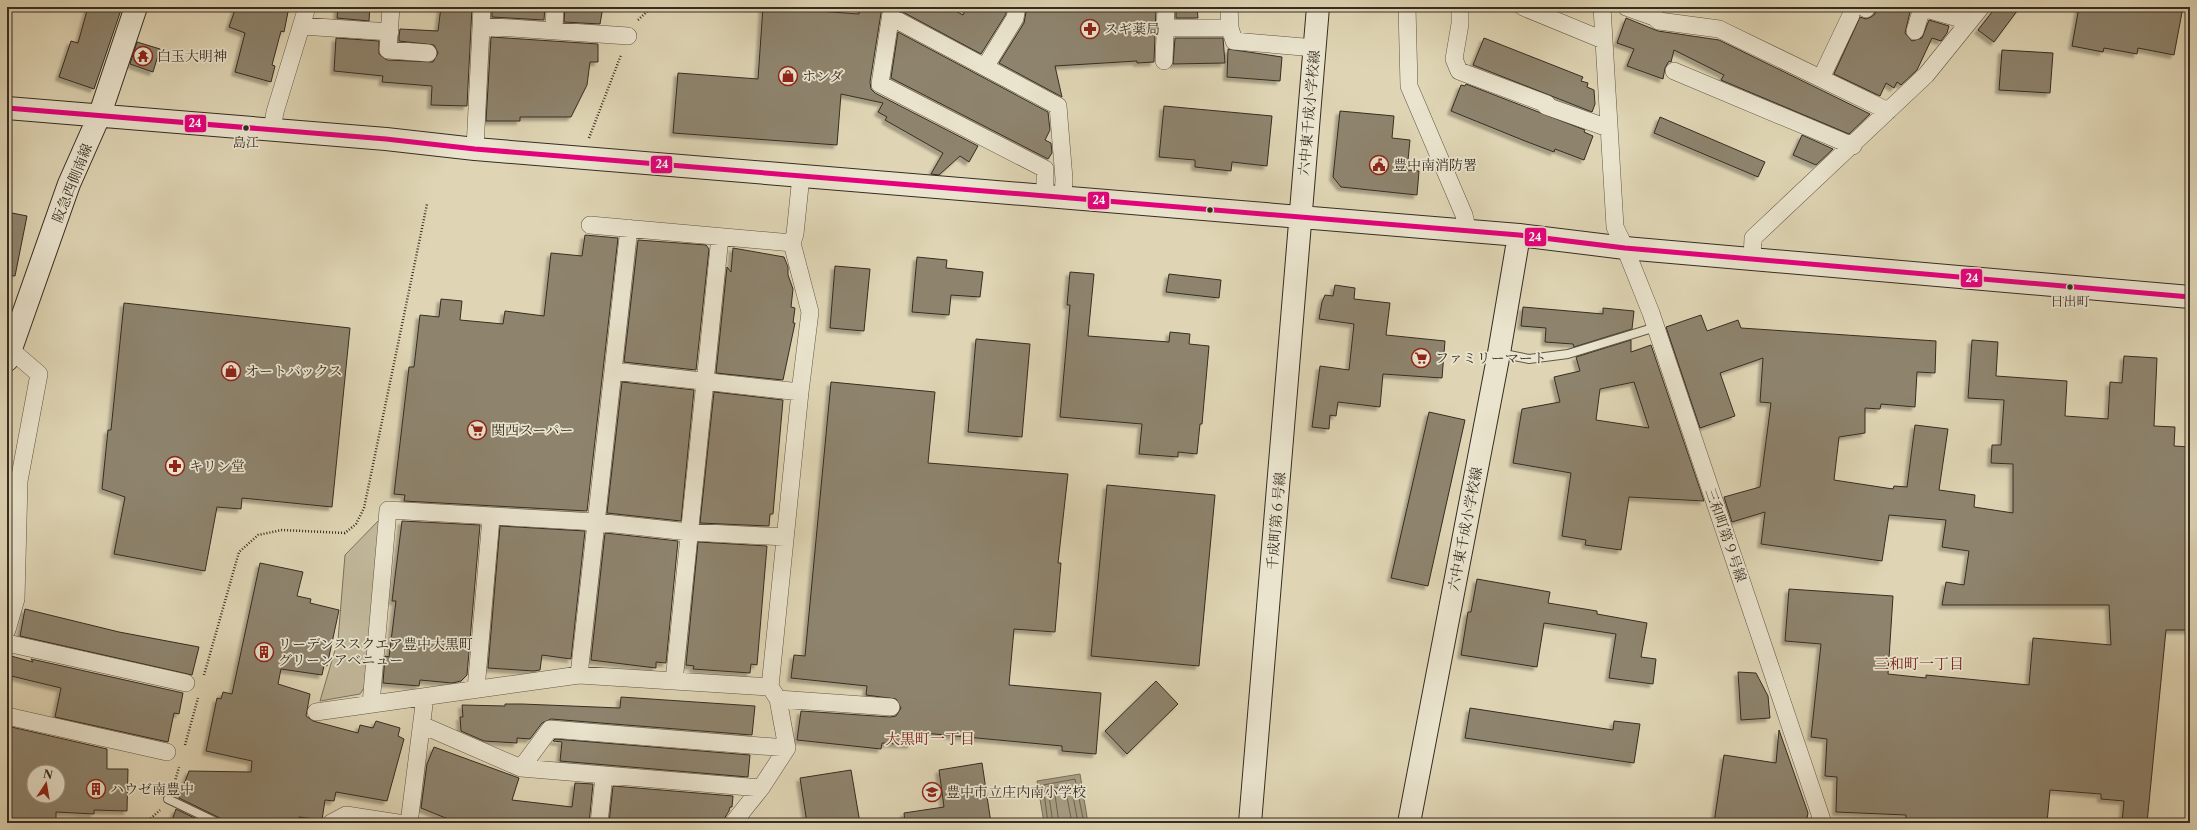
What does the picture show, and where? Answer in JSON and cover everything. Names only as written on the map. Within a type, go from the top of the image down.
[{"type":"main road","name":"阪急西側南線","points":[[9,355],[69,184],[100,114],[136,7]]},
{"type":"main road","name":"六中東千成小学校線","points":[[1301,218],[1318,7]]},
{"type":"main road","points":[[7,108],[100,114],[386,139],[475,149],[1519,235],[1626,248],[2190,297]]},
{"type":"main road","name":"千成町第６号線","points":[[1250,823],[1301,218]]},
{"type":"main road","name":"六中東千成小学校線","points":[[1409,823],[1499,353],[1519,235]]},
{"type":"street","points":[[272,130],[275,112],[307,7]]},
{"type":"street","points":[[391,7],[388,50],[428,53]]},
{"type":"street","points":[[475,149],[482,7]]},
{"type":"street","points":[[554,30],[555,7]]},
{"type":"street","points":[[985,67],[1015,18],[1017,7]]},
{"type":"street","points":[[1164,61],[1166,7]]},
{"type":"street","points":[[1230,7],[1230,28],[1234,41],[1315,48]]},
{"type":"street","points":[[1407,7],[1409,86],[1464,215],[1468,232]]},
{"type":"street","points":[[1460,7],[1460,24],[1454,59],[1459,71],[1547,104],[1546,106],[1608,128]]},
{"type":"street","points":[[1523,7],[1604,40]]},
{"type":"street","name":"三和町第９号線","points":[[1602,7],[1614,227],[1626,248],[1656,327],[1823,823]]},
{"type":"street","points":[[1626,7],[1654,12],[1659,21],[1719,29],[1888,111]]},
{"type":"street","points":[[1915,31],[1920,7],[1969,21]]},
{"type":"street","points":[[1752,259],[1753,238],[1853,146],[1926,75],[1981,7]]},
{"type":"street","points":[[1821,78],[1861,11]]},
{"type":"street","points":[[892,12],[985,67],[1058,106],[1064,179],[1054,197],[1045,170],[880,84],[892,12]]},
{"type":"street","points":[[302,26],[390,32]]},
{"type":"street","points":[[481,26],[628,36]]},
{"type":"street","points":[[1166,28],[1230,28]]},
{"type":"street","points":[[1674,71],[1853,146]]},
{"type":"street","points":[[733,823],[761,788],[787,748],[774,693],[785,537],[810,312],[792,243],[795,234],[801,176]]},
{"type":"street","points":[[590,225],[792,243]]},
{"type":"street","points":[[579,675],[629,228]]},
{"type":"street","points":[[674,681],[720,237]]},
{"type":"street","points":[[7,630],[16,598],[19,481],[39,374],[9,355]]},
{"type":"street","points":[[613,371],[705,380],[800,392]]},
{"type":"street","points":[[371,704],[388,510],[491,518],[596,522],[689,532],[785,537]]},
{"type":"street","points":[[476,689],[491,518]]},
{"type":"street","points":[[7,643],[195,682]]},
{"type":"street","points":[[316,712],[579,675],[674,681],[891,707]]},
{"type":"street","points":[[409,823],[425,697]]},
{"type":"street","points":[[7,716],[175,751]]},
{"type":"street","points":[[422,725],[521,768],[761,788]]},
{"type":"street","points":[[521,768],[550,729],[787,748]]},
{"type":"street","points":[[599,823],[604,776]]},
{"type":"street","points":[[331,823],[346,815],[398,823]]},
{"type":"lane","points":[[1499,353],[1529,359],[1568,354],[1656,327]]},
{"type":"lane","points":[[168,800],[218,823]]},
{"type":"path","points":[[589,138],[628,36],[638,19],[652,7]]},
{"type":"path","points":[[195,682],[239,552],[258,535],[282,530],[345,532],[356,524],[364,508],[427,204]]},
{"type":"path","points":[[175,751],[198,697]]},
{"type":"path","points":[[137,823],[147,822],[166,805],[180,765]]},
{"type":"shaded area","points":[[380,519],[366,685],[360,694],[320,701],[338,640],[345,555]]},
{"type":"water","points":[[1080,774],[1088,823],[1044,823],[1037,781]]},
{"type":"building","points":[[88,7],[122,7],[94,89],[59,77],[71,41],[78,43]]},
{"type":"building","points":[[236,7],[289,7],[284,32],[281,31],[272,65],[275,66],[271,82],[235,72],[245,33],[229,27]]},
{"type":"building","points":[[338,7],[370,7],[369,21],[337,18]]},
{"type":"building","points":[[441,7],[472,7],[467,106],[431,105],[432,86],[382,82],[383,76],[334,71],[336,38],[379,41],[379,54],[387,60],[433,62],[438,53],[434,45],[399,41],[400,29],[438,31]]},
{"type":"building","points":[[545,7],[544,20],[492,17],[492,8]]},
{"type":"building","points":[[565,7],[603,7],[600,24],[564,22]]},
{"type":"building","name":"ホンダ","points":[[763,7],[859,14],[860,7],[882,7],[870,82],[871,89],[875,93],[978,146],[969,162],[960,156],[939,175],[931,174],[943,153],[885,120],[887,117],[878,112],[883,103],[841,94],[837,145],[673,133],[678,73],[758,79]]},
{"type":"building","points":[[902,7],[938,7],[947,12],[950,8],[963,15],[967,7],[1002,7],[1006,10],[1006,14],[981,54],[901,11]]},
{"type":"building","points":[[1027,7],[1156,7],[1154,62],[1137,63],[1137,61],[1055,66],[1062,97],[999,63],[1024,23]]},
{"type":"building","points":[[1176,7],[1197,7],[1198,18],[1176,18]]},
{"type":"building","points":[[1876,7],[1909,7],[1910,12],[1905,33],[1912,41],[1922,38],[1929,20],[1949,26],[1947,33],[1941,41],[1932,38],[1917,70],[1901,85],[1897,82],[1894,88],[1886,83],[1880,96],[1834,74],[1860,17],[1866,19],[1871,17],[1875,14]]},
{"type":"building","points":[[1996,7],[2020,7],[1994,42],[1978,30]]},
{"type":"building","points":[[2079,7],[2183,7],[2174,55],[2138,48],[2137,54],[2104,48],[2103,52],[2072,46]]},
{"type":"building","points":[[1626,18],[1658,31],[1719,40],[1870,114],[1849,134],[1721,80],[1724,75],[1674,50],[1671,62],[1669,61],[1665,68],[1663,79],[1627,66],[1634,49],[1617,43]]},
{"type":"building","points":[[898,32],[1048,112],[1050,130],[1045,140],[1051,143],[1052,153],[1048,159],[891,78]]},
{"type":"building","points":[[491,37],[598,44],[598,62],[590,62],[587,85],[571,117],[520,117],[520,121],[486,121]]},
{"type":"building","points":[[1175,38],[1223,38],[1225,63],[1173,64]]},
{"type":"building","points":[[1484,38],[1583,77],[1581,81],[1588,83],[1587,87],[1594,90],[1595,104],[1592,112],[1473,65]]},
{"type":"building","name":"白玉大明神","points":[[137,42],[160,49],[153,72],[130,64]]},
{"type":"building","points":[[1228,49],[1282,57],[1280,81],[1227,77]]},
{"type":"building","points":[[2002,50],[2053,53],[2050,93],[1999,90]]},
{"type":"building","points":[[1466,84],[1585,130],[1584,132],[1593,136],[1584,160],[1555,149],[1554,152],[1451,111],[1461,85],[1465,86]]},
{"type":"building","points":[[1164,106],[1272,116],[1267,166],[1232,162],[1231,171],[1195,167],[1195,160],[1159,157]]},
{"type":"building","points":[[1340,111],[1394,116],[1392,138],[1410,140],[1407,170],[1419,171],[1417,195],[1341,187],[1333,177]]},
{"type":"building","points":[[1660,117],[1765,162],[1758,177],[1654,133]]},
{"type":"building","points":[[1802,135],[1833,149],[1816,165],[1793,155]]},
{"type":"building","points":[[7,212],[27,216],[15,276],[7,275]]},
{"type":"building","name":"関西スーパー","points":[[585,235],[618,238],[587,511],[404,501],[405,495],[394,494],[409,367],[414,367],[420,315],[439,317],[441,299],[462,301],[460,320],[503,324],[505,311],[544,316],[551,253],[582,256]]},
{"type":"building","points":[[638,240],[706,245],[709,249],[696,370],[624,362]]},
{"type":"building","points":[[733,248],[784,257],[788,267],[788,275],[793,289],[791,307],[795,308],[793,323],[795,323],[783,380],[716,373],[727,267],[731,272]]},
{"type":"building","points":[[917,257],[947,260],[946,268],[983,272],[980,297],[951,295],[949,315],[912,312]]},
{"type":"building","points":[[835,266],[870,269],[864,331],[830,328]]},
{"type":"building","points":[[1070,272],[1094,274],[1088,336],[1169,342],[1170,332],[1190,334],[1189,344],[1209,346],[1202,424],[1200,424],[1197,454],[1178,452],[1178,457],[1139,454],[1142,424],[1060,417],[1070,305],[1067,305]]},
{"type":"building","points":[[1169,274],[1221,280],[1219,298],[1166,292]]},
{"type":"building","points":[[1335,285],[1355,288],[1354,299],[1390,303],[1386,335],[1445,341],[1442,378],[1383,374],[1380,407],[1338,402],[1336,416],[1330,415],[1329,429],[1312,427],[1320,366],[1349,370],[1354,324],[1319,319],[1322,302],[1325,295],[1333,296]]},
{"type":"building","points":[[124,303],[350,328],[332,507],[242,498],[241,509],[217,507],[205,571],[114,554],[125,497],[102,489],[108,430],[111,430]]},
{"type":"building","points":[[1523,307],[1603,314],[1603,308],[1634,311],[1632,329],[1574,347],[1573,344],[1545,342],[1546,328],[1521,326]]},
{"type":"building","points":[[1701,315],[1707,331],[1738,320],[1741,328],[1936,341],[1935,373],[1917,372],[1915,407],[1881,404],[1880,409],[1865,408],[1865,433],[1839,437],[1834,480],[1893,489],[1894,486],[1907,487],[1915,425],[1948,429],[1939,490],[1975,495],[1974,507],[2013,513],[2013,464],[1991,463],[1992,445],[2001,445],[2004,400],[1968,398],[1972,340],[1998,342],[1996,376],[2067,381],[2065,416],[2108,419],[2110,382],[2122,383],[2124,356],[2157,358],[2154,426],[2175,427],[2174,446],[2190,447],[2190,630],[2166,630],[2147,823],[2122,823],[2124,801],[2101,799],[2101,794],[2050,790],[2047,823],[1906,823],[1906,815],[1836,812],[1837,777],[1825,776],[1827,739],[1811,737],[1821,644],[1785,641],[1789,589],[1893,596],[1888,674],[1926,678],[1926,675],[2029,685],[2033,638],[2111,645],[2109,605],[1942,605],[1946,582],[1964,585],[1969,551],[1942,547],[1946,520],[1889,515],[1882,561],[1761,544],[1765,512],[1732,522],[1724,497],[1760,487],[1771,403],[1760,402],[1763,358],[1720,373],[1735,416],[1700,428],[1666,327]]},
{"type":"building","points":[[976,339],[1030,344],[1022,437],[968,432]]},
{"type":"building","points":[[1631,340],[1631,352],[1651,345],[1704,501],[1629,497],[1621,550],[1585,545],[1586,540],[1562,536],[1571,473],[1513,463],[1522,409],[1560,402],[1554,377],[1580,371],[1576,357]],"holes":[[[1634,382],[1649,428],[1596,420],[1600,389]]]},
{"type":"building","points":[[622,382],[694,390],[681,521],[607,513]]},
{"type":"building","points":[[831,382],[935,392],[928,463],[1068,474],[1058,563],[1061,563],[1055,632],[1014,629],[1009,685],[1101,693],[1096,754],[1062,751],[1062,746],[913,732],[911,745],[882,743],[881,749],[797,740],[801,711],[890,717],[896,716],[901,708],[896,699],[866,695],[867,686],[791,678],[794,655],[805,656]]},
{"type":"building","points":[[714,392],[783,400],[773,514],[770,514],[769,526],[700,523]]},
{"type":"building","points":[[1429,412],[1465,420],[1428,586],[1391,578]]},
{"type":"building","points":[[1107,485],[1215,495],[1199,666],[1091,656]]},
{"type":"building","points":[[402,521],[480,525],[467,675],[461,681],[452,683],[420,680],[419,686],[383,683],[385,656],[389,657],[396,601],[392,601]]},
{"type":"building","points":[[500,526],[585,531],[571,659],[542,655],[540,670],[534,671],[488,668]]},
{"type":"building","points":[[605,533],[678,541],[666,663],[656,662],[656,668],[591,660]]},
{"type":"building","points":[[698,542],[767,546],[757,665],[751,664],[750,673],[693,669],[694,666],[686,665]]},
{"type":"building","points":[[260,563],[303,572],[297,596],[311,599],[310,603],[339,610],[327,666],[324,665],[322,675],[281,669],[278,684],[310,694],[306,716],[313,721],[358,733],[360,725],[373,728],[376,721],[400,728],[398,736],[404,739],[387,801],[336,792],[334,801],[325,800],[322,820],[299,817],[297,823],[223,823],[220,818],[179,798],[189,771],[251,772],[252,761],[206,751],[217,698],[221,699],[223,692],[232,694]]},
{"type":"building","points":[[1477,579],[1550,592],[1548,603],[1597,611],[1597,614],[1647,623],[1641,657],[1656,659],[1653,684],[1609,678],[1616,634],[1544,623],[1537,667],[1461,655],[1468,612],[1471,612]]},
{"type":"building","points":[[25,609],[119,632],[199,647],[192,675],[20,636]]},
{"type":"building","points":[[11,656],[33,662],[31,659],[183,693],[179,714],[174,713],[168,742],[55,717],[61,688],[7,675]]},
{"type":"building","points":[[1738,672],[1756,673],[1768,696],[1770,718],[1741,720]]},
{"type":"building","points":[[1156,681],[1178,704],[1127,754],[1105,731]]},
{"type":"building","points":[[621,697],[755,706],[752,735],[551,719],[542,723],[530,739],[517,738],[517,743],[484,741],[461,731],[460,717],[463,717],[462,705],[505,706],[505,704],[522,704],[620,708]]},
{"type":"building","points":[[1470,708],[1613,730],[1614,721],[1640,724],[1634,763],[1465,738]]},
{"type":"building","points":[[7,726],[107,749],[107,769],[128,769],[127,811],[94,810],[94,814],[56,812],[56,823],[10,822],[10,816],[7,816]]},
{"type":"building","points":[[1779,730],[1808,813],[1806,823],[1714,823],[1724,755],[1776,763]]},
{"type":"building","points":[[555,739],[750,755],[748,777],[560,761],[562,742],[553,741]]},
{"type":"building","points":[[434,747],[519,778],[512,800],[572,807],[575,783],[593,784],[589,823],[458,823],[421,808],[427,764]]},
{"type":"building","points":[[982,763],[991,823],[905,823],[904,813],[944,807],[939,770]]},
{"type":"building","points":[[851,770],[860,823],[807,823],[800,778]]},
{"type":"building","points":[[613,786],[733,796],[732,807],[730,807],[724,819],[719,819],[718,823],[609,823]]},
{"type":"building","points":[[176,809],[205,823],[171,823]]},
{"type":"transit line","name":"24","points":[[7,108],[386,139],[475,149],[1519,235],[1625,248],[2190,297]]},
{"type":"place","name":"スギ薬局","points":[[1090,29]]},
{"type":"place","name":"白玉大明神","points":[[143,56]]},
{"type":"place","name":"ホンダ","points":[[788,76]]},
{"type":"place","name":"島江","points":[[246,128]]},
{"type":"place","name":"豊中南消防署","points":[[1379,165]]},
{"type":"place","name":"日出町","points":[[2070,287]]},
{"type":"place","name":"ファミリーマート","points":[[1421,358]]},
{"type":"place","name":"オートバックス","points":[[231,371]]},
{"type":"place","name":"関西スーパー","points":[[477,430]]},
{"type":"place","name":"キリン堂","points":[[175,466]]},
{"type":"place","name":"リーデンススクエア豊中大黒町 グリーンアベニュー","points":[[264,652]]},
{"type":"place","name":"ハウゼ南豊中","points":[[96,789]]},
{"type":"place","name":"豊中市立庄内南小学校","points":[[932,792]]},
{"type":"district","name":"三和町一丁目","points":[[1919,663]]},
{"type":"district","name":"大黒町一丁目","points":[[930,738]]}]
